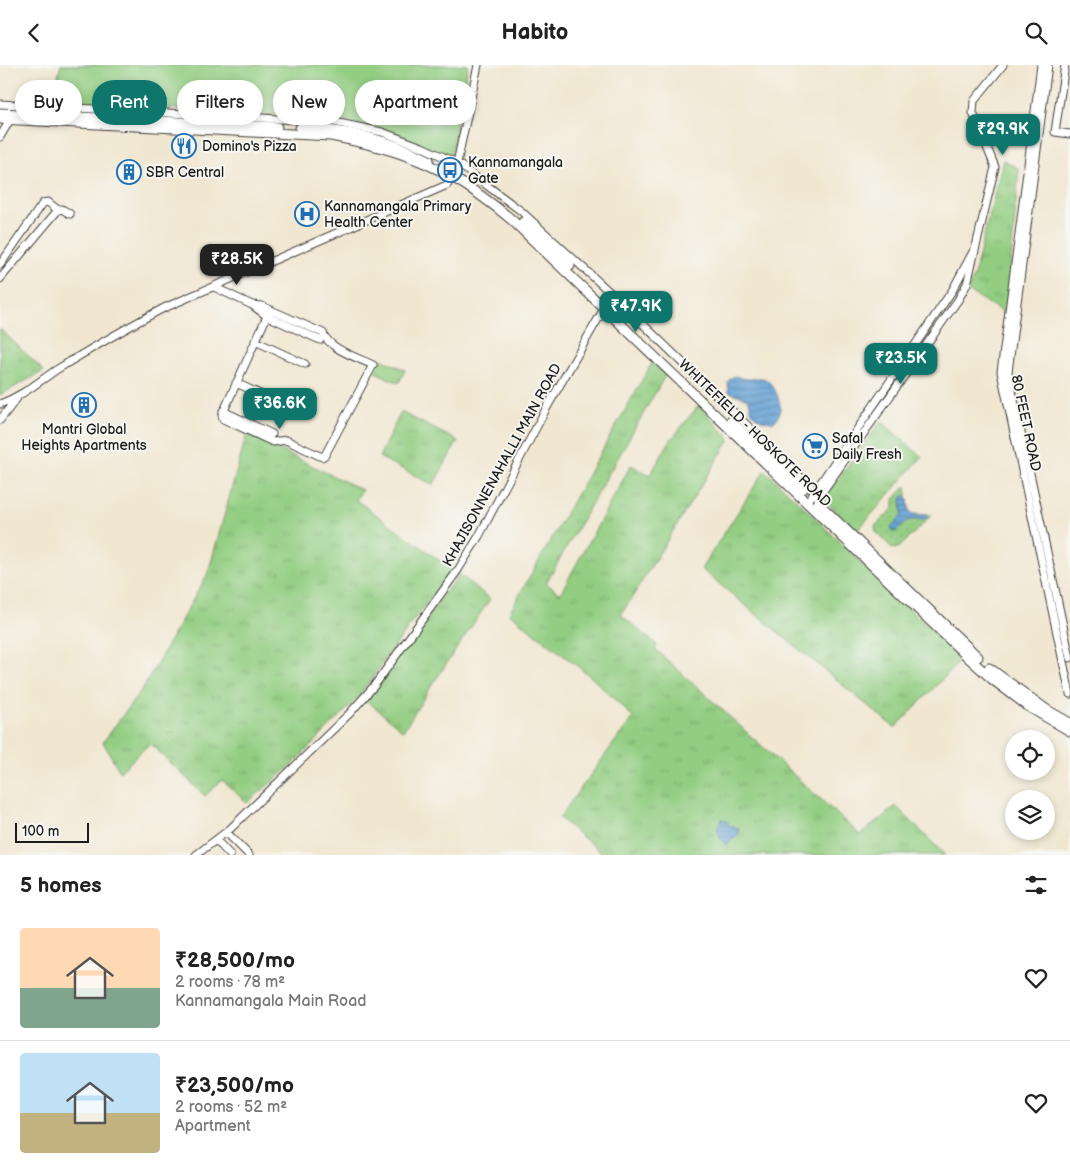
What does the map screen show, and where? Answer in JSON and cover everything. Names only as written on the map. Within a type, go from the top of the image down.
[{"type":"main road","name":"WHITEFIELD - HOSKOTE ROAD","points":[[0,113],[332,130],[358,134],[400,147],[454,175],[512,220],[609,302],[760,457],[814,499],[996,674],[1046,710],[1070,723]]},
{"type":"main road","name":"WHITEFIELD - HOSKOTE ROAD","points":[[0,119],[331,136],[357,141],[398,153],[454,175]]},
{"type":"main road","name":"WHITEFIELD - HOSKOTE ROAD","points":[[814,499],[866,560],[992,679],[1029,707],[1070,731]]},
{"type":"street","points":[[0,404],[17,398],[54,372],[124,328],[164,308],[447,185],[454,175],[478,65]]},
{"type":"street","points":[[0,104],[334,122],[382,132],[457,163],[521,211],[609,302],[814,499],[952,291],[972,251],[976,249],[995,167],[973,113],[974,101],[1003,65]]},
{"type":"street","name":"80 FEET ROAD","points":[[1041,65],[1001,373],[1070,694]]},
{"type":"street","name":"80 FEET ROAD","points":[[1048,65],[1008,372],[1070,658]]},
{"type":"street","points":[[1065,65],[1055,132],[1070,134]]},
{"type":"street","points":[[0,137],[10,120]]},
{"type":"street","points":[[0,265],[43,203],[48,202],[58,210],[60,208],[70,214]]},
{"type":"street","points":[[0,279],[58,210]]},
{"type":"street","points":[[214,287],[252,305],[267,316],[320,340]]},
{"type":"street","name":"KHAJISONNENAHALLI MAIN ROAD","points":[[196,855],[226,832],[350,713],[374,686],[458,570],[479,536],[546,409],[609,302]]},
{"type":"street","points":[[252,305],[262,306],[323,333],[325,340],[331,345],[373,365],[325,455],[322,457],[286,440],[273,442],[223,419],[223,411],[267,316]]},
{"type":"street","points":[[255,341],[305,364]]},
{"type":"street","points":[[236,383],[284,405]]},
{"type":"street","points":[[0,419],[17,398]]},
{"type":"street","points":[[223,411],[272,434]]},
{"type":"street","points":[[226,832],[250,855]]},
{"type":"street","points":[[216,840],[230,855]]},
{"type":"green space","points":[[61,65],[468,65],[465,80],[355,80],[355,123],[345,121],[345,80],[273,80],[273,115],[263,114],[263,80],[177,80],[177,109],[167,108],[167,80],[92,80],[92,104],[82,103],[82,80],[57,80]]},
{"type":"green space","points":[[362,125],[457,125],[451,157],[380,129]]},
{"type":"green space","points":[[1003,160],[1019,169],[1006,314],[968,291],[974,276]]},
{"type":"green space","points":[[0,329],[44,371],[0,395]]},
{"type":"green space","points":[[381,359],[405,370],[399,383],[375,372]]},
{"type":"green space","points":[[652,363],[666,374],[546,583],[560,594],[631,465],[650,475],[670,441],[699,405],[730,439],[621,615],[657,645],[655,649],[860,835],[896,806],[945,855],[605,855],[559,818],[633,717],[590,676],[509,613]]},
{"type":"green space","points":[[401,412],[458,441],[433,485],[379,457]]},
{"type":"green space","points":[[881,421],[922,457],[856,532],[823,498]]},
{"type":"green space","points":[[247,434],[362,490],[356,500],[453,570],[416,617],[356,700],[291,766],[247,803],[222,780],[205,796],[150,743],[120,772],[103,742],[145,685],[208,573]]},
{"type":"green space","points":[[765,470],[962,659],[895,728],[701,569]]},
{"type":"green space","points":[[906,486],[909,510],[912,514],[932,515],[900,547],[893,549],[876,532],[875,526],[894,508],[894,499]]},
{"type":"green space","points":[[459,574],[490,599],[403,731],[366,700]]},
{"type":"water","points":[[735,376],[749,379],[763,378],[770,383],[780,403],[780,412],[774,422],[759,419],[752,412],[748,399],[729,392],[728,382]]},
{"type":"water","points":[[904,495],[908,498],[909,510],[912,514],[926,515],[928,517],[925,520],[908,520],[896,532],[892,531],[891,527],[902,515],[901,498]]},
{"type":"water","points":[[722,819],[727,821],[727,825],[739,828],[738,835],[726,845],[720,838],[717,828]]},
{"type":"place","name":"Domino's Pizza","points":[[184,146]]},
{"type":"place","name":"Kannamangala Gate","points":[[450,170]]},
{"type":"place","name":"SBR Central","points":[[129,172]]},
{"type":"place","name":"Kannamangala Primary Health Center","points":[[307,214]]},
{"type":"place","name":"Mantri Global Heights Apartments","points":[[84,405]]},
{"type":"place","name":"Safal Daily Fresh","points":[[815,446]]}]
